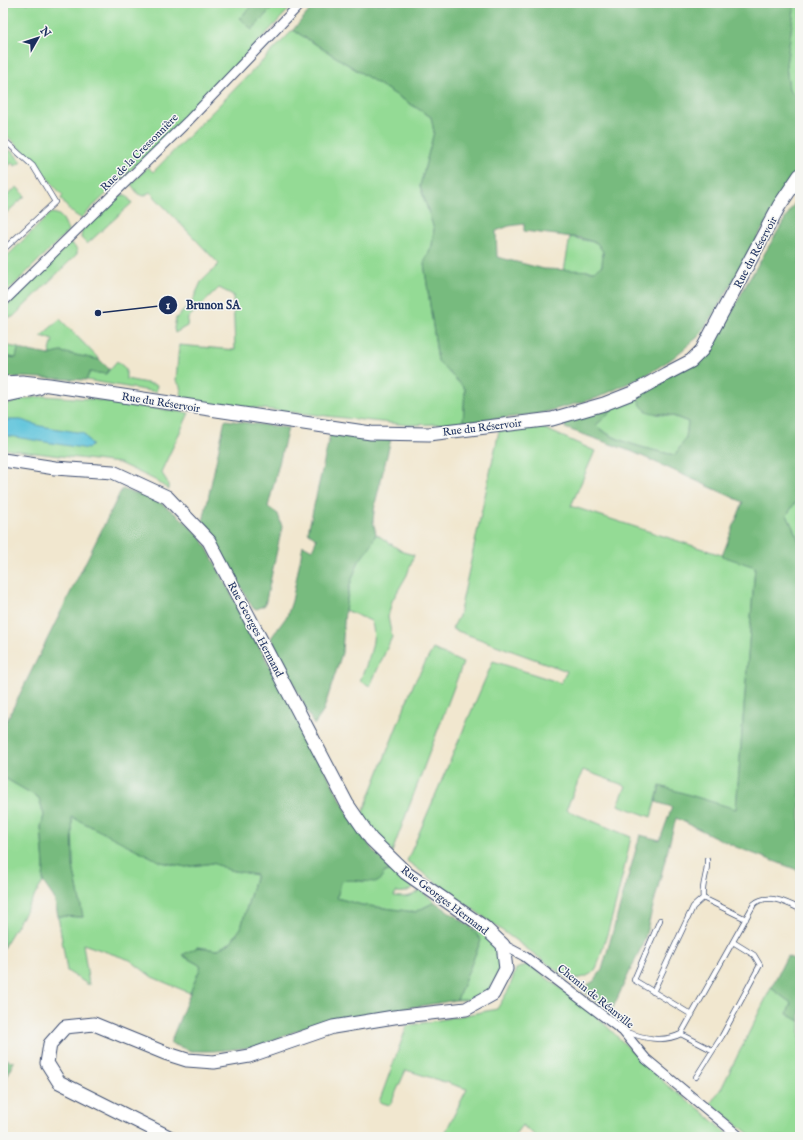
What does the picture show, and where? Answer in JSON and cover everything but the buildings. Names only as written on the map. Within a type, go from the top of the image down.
[{"type":"street","name":"Rue de la Cressonnière","points":[[3,302],[182,127],[302,3]]},
{"type":"street","name":"Rue du Réservoir","points":[[3,384],[22,382],[49,385],[371,433],[429,434],[552,419],[604,404],[632,393],[691,360],[702,350],[780,206],[800,175]]},
{"type":"street","name":"Rue du Réservoir","points":[[3,396],[49,385]]},
{"type":"street","name":"Rue Georges Hermand","points":[[3,460],[55,468]]},
{"type":"street","name":"Rue Georges Hermand","points":[[3,468],[55,468],[113,472],[167,497],[209,541],[347,804],[371,839],[406,873],[484,927],[503,946]]},
{"type":"street","name":"Chemin de Réanville","points":[[503,946],[524,956],[623,1031],[646,1059],[740,1137]]},
{"type":"street","points":[[169,1137],[59,1082],[47,1064],[50,1044],[65,1027],[94,1024],[165,1053],[187,1060],[214,1062],[249,1056],[334,1027],[394,1017],[466,1009],[493,994],[506,969],[503,946]]},
{"type":"lane","points":[[3,139],[33,166],[55,202],[3,250]]},
{"type":"lane","points":[[703,898],[702,890],[708,871],[707,860]]},
{"type":"lane","points":[[703,898],[746,919]]},
{"type":"lane","points":[[653,992],[693,907],[703,898]]},
{"type":"lane","points":[[681,1034],[754,904],[759,900],[766,898],[776,899],[800,909]]},
{"type":"lane","points":[[660,920],[634,980],[692,1015]]},
{"type":"lane","points":[[696,1077],[722,1036],[760,965],[758,959],[754,955],[733,942]]},
{"type":"lane","points":[[623,1031],[643,1037],[663,1039],[681,1034],[712,1050]]},
{"type":"green space","points":[[3,3],[254,3],[240,18],[252,30],[276,3],[295,3],[197,107],[81,218],[69,210],[61,198],[63,196],[32,160],[3,132]]},
{"type":"green space","points":[[254,3],[276,3],[252,30],[240,18]]},
{"type":"green space","points":[[316,3],[795,3],[786,65],[789,90],[800,101],[800,169],[779,200],[724,297],[699,336],[673,358],[648,374],[597,398],[538,414],[463,423],[465,389],[438,361],[424,263],[432,246],[434,229],[420,186],[434,132],[431,117],[293,30]],"holes":[[[524,224],[524,231],[581,238],[597,243],[603,252],[602,266],[594,271],[544,269],[497,257],[496,231],[509,226]]]},
{"type":"green space","points":[[795,3],[800,3],[800,101],[789,90],[786,65]]},
{"type":"green space","points":[[293,30],[431,117],[434,132],[420,186],[434,229],[432,246],[424,263],[438,361],[465,389],[463,423],[408,425],[237,406],[237,410],[192,403],[182,398],[180,386],[176,380],[179,345],[235,350],[233,295],[219,288],[188,318],[187,326],[175,333],[174,328],[176,318],[191,304],[201,282],[219,264],[150,192],[144,196],[138,194],[131,184],[148,167],[153,172]]},
{"type":"green space","points":[[3,148],[13,152],[21,162],[15,166],[12,163],[3,170]]},
{"type":"green space","points":[[17,187],[25,196],[3,216],[3,199]]},
{"type":"green space","points":[[800,194],[800,495],[787,515],[800,543],[800,873],[795,869],[736,847],[676,818],[644,941],[610,1014],[581,989],[594,981],[602,970],[640,835],[660,840],[672,807],[656,802],[660,786],[736,809],[755,567],[722,556],[743,502],[633,452],[565,428],[565,421],[611,407],[611,412],[596,425],[603,431],[611,436],[633,444],[675,455],[686,438],[688,422],[675,416],[646,411],[637,396],[723,329],[747,283]]},
{"type":"green space","points":[[120,195],[126,195],[132,203],[87,244],[81,238],[82,230]]},
{"type":"green space","points":[[51,213],[55,213],[60,216],[68,231],[3,296],[3,260]]},
{"type":"green space","points":[[570,237],[598,243],[603,252],[602,266],[594,271],[564,271]]},
{"type":"green space","points":[[69,244],[73,245],[77,249],[77,254],[13,317],[6,317],[7,306]]},
{"type":"green space","points":[[60,319],[100,360],[61,352],[49,355],[53,339],[41,336]]},
{"type":"green space","points":[[3,345],[19,348],[16,358],[3,356]]},
{"type":"green space","points":[[18,349],[49,355],[61,352],[100,360],[109,369],[106,374],[90,372],[86,380],[19,377],[3,379],[3,356],[16,358]]},
{"type":"green space","points":[[117,361],[126,369],[126,379],[157,385],[156,392],[86,380],[90,372],[106,374]]},
{"type":"green space","points":[[44,396],[90,399],[189,413],[161,472],[167,481],[169,490],[155,480],[119,463],[3,449],[3,406],[24,399]]},
{"type":"green space","points":[[637,396],[656,414],[672,416],[688,422],[686,438],[675,455],[645,448],[622,440],[603,431],[596,425],[611,412],[611,407]]},
{"type":"green space","points":[[225,420],[288,428],[268,507],[278,514],[282,527],[265,605],[257,609],[253,608],[203,522]]},
{"type":"green space","points":[[541,427],[595,451],[571,506],[755,566],[736,810],[660,786],[651,817],[618,805],[626,786],[583,770],[566,810],[631,837],[622,879],[598,965],[589,975],[574,979],[567,978],[407,861],[493,661],[561,683],[567,671],[452,629],[459,616],[499,431]]},
{"type":"green space","points":[[330,435],[391,439],[375,504],[373,520],[376,534],[370,547],[359,561],[349,587],[345,610],[342,653],[323,712],[314,725],[271,638],[287,616],[292,601],[303,545],[312,550],[317,539],[308,532]]},
{"type":"green space","points":[[122,489],[158,501],[180,517],[201,537],[349,815],[374,852],[393,869],[385,872],[378,882],[350,880],[341,881],[337,898],[362,905],[415,912],[435,902],[471,927],[481,940],[457,1000],[316,1023],[256,1047],[214,1051],[191,1051],[170,1043],[201,966],[182,955],[198,947],[216,950],[230,943],[241,928],[256,875],[229,870],[213,863],[186,867],[161,862],[72,817],[73,866],[83,917],[58,916],[54,898],[43,882],[44,865],[41,827],[44,815],[39,798],[3,777],[3,728]]},
{"type":"green space","points":[[800,495],[800,543],[787,515]]},
{"type":"green space","points":[[376,534],[403,552],[414,555],[407,575],[392,601],[388,617],[392,637],[370,686],[360,681],[373,643],[374,635],[371,621],[345,610],[350,585],[356,567]]},
{"type":"green space","points":[[433,649],[463,663],[392,852],[364,821],[362,815],[414,683]]},
{"type":"green space","points":[[3,777],[39,798],[44,815],[41,827],[44,865],[43,882],[3,948]]},
{"type":"green space","points":[[72,816],[161,862],[186,867],[213,863],[229,870],[256,874],[241,928],[230,943],[216,950],[198,947],[183,956],[201,966],[190,993],[152,977],[130,960],[83,944],[89,985],[67,971],[58,916],[83,917],[73,866]]},
{"type":"green space","points":[[393,869],[414,885],[406,892],[396,892],[394,896],[408,896],[420,890],[435,902],[415,912],[362,905],[337,898],[340,881],[350,879],[365,882]]},
{"type":"green space","points":[[471,927],[492,941],[499,955],[498,970],[492,985],[481,995],[472,999],[457,1000],[481,940]]},
{"type":"green space","points":[[787,956],[800,962],[800,1021],[787,1014],[791,1003],[771,988]]},
{"type":"green space","points":[[528,964],[591,1011],[668,1086],[701,1110],[731,1137],[537,1137],[522,1125],[513,1137],[443,1137],[467,1089],[406,1070],[390,1105],[379,1102],[407,1026],[497,1009],[509,989],[516,969]]},
{"type":"green space","points":[[771,988],[791,1003],[787,1014],[800,1021],[800,1137],[753,1137],[710,1104],[722,1087]]},
{"type":"green space","points":[[3,1058],[14,1062],[3,1085]]},
{"type":"water","points":[[8,420],[21,420],[40,426],[83,433],[92,445],[88,449],[3,435],[3,422]]},
{"type":"place","name":"Brunon SA","points":[[98,313]]}]
